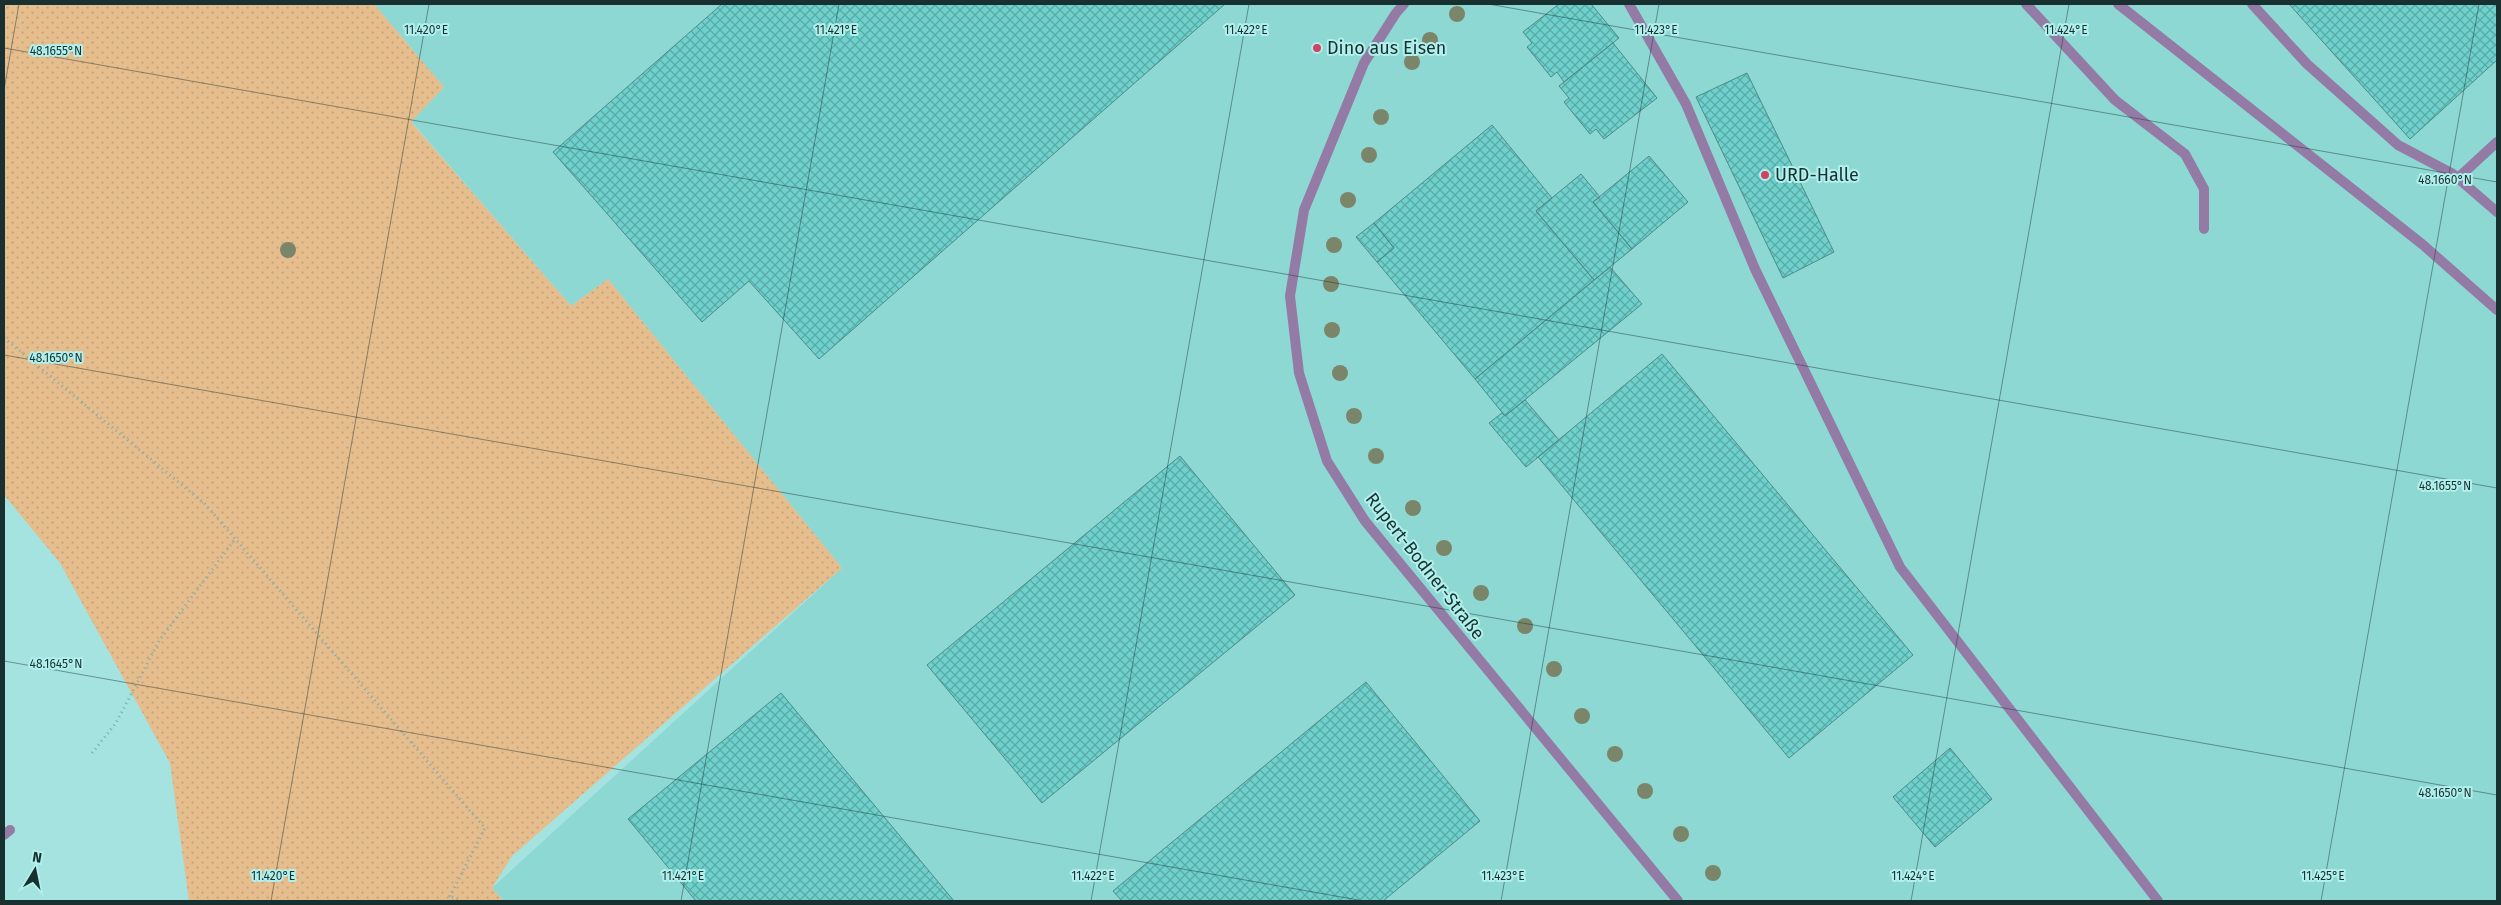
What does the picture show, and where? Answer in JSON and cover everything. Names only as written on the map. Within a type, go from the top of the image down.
[{"type":"street","name":"Rupert-Bodner-Straße","points":[[1404,4],[1396,13],[1364,63],[1304,210],[1290,296],[1299,373],[1327,461],[1365,521],[1678,901]]},
{"type":"street","points":[[1629,4],[1686,104],[1755,269],[1900,567],[2158,901]]},
{"type":"street","points":[[2026,4],[2115,100],[2185,154],[2204,189],[2204,229]]},
{"type":"street","points":[[2118,4],[2422,244],[2497,310]]},
{"type":"street","points":[[2252,4],[2307,64],[2398,145],[2458,178],[2497,212]]},
{"type":"street","points":[[2458,178],[2497,142]]},
{"type":"path","points":[[4,338],[205,504],[485,828],[450,896]]},
{"type":"path","points":[[92,753],[116,723],[160,641],[235,538]]},
{"type":"path","points":[[450,896],[453,901]]},
{"type":"path","points":[[450,896],[460,901]]},
{"type":"shaded area","points":[[4,4],[374,4],[444,87],[411,122],[571,306],[608,279],[842,568],[512,856],[492,888],[504,901],[189,901],[170,763],[60,563],[4,495]]},
{"type":"shaded area","points":[[374,4],[2497,4],[2497,901],[504,901],[492,888],[842,568],[608,279],[571,306],[411,121],[444,87]]},
{"type":"building","points":[[722,4],[1225,4],[819,359],[749,281],[702,322],[553,152]]},
{"type":"building","points":[[1559,4],[1591,4],[1619,38],[1564,82],[1557,72],[1551,77],[1527,47],[1532,43],[1523,32]]},
{"type":"building","points":[[2289,4],[2497,4],[2497,60],[2410,139]]},
{"type":"building","points":[[1613,43],[1657,98],[1604,139],[1596,129],[1590,134],[1564,102],[1569,98],[1559,86]]},
{"type":"building","name":"URD-Halle","points":[[1747,73],[1834,252],[1783,278],[1696,97]]},
{"type":"building","points":[[1492,125],[1552,198],[1536,211],[1594,280],[1475,379],[1377,262],[1394,248],[1374,223]]},
{"type":"building","points":[[1649,156],[1688,202],[1632,249],[1593,202]]},
{"type":"building","points":[[1581,174],[1600,197],[1593,202],[1632,249],[1594,280],[1536,211]]},
{"type":"building","points":[[1374,223],[1394,248],[1377,262],[1356,237]]},
{"type":"building","points":[[1610,267],[1642,304],[1505,416],[1475,379]]},
{"type":"building","points":[[1662,354],[1913,655],[1789,758],[1538,457]]},
{"type":"building","points":[[1525,400],[1559,440],[1526,467],[1489,423],[1502,413],[1505,416]]},
{"type":"building","points":[[1180,456],[1295,595],[1042,803],[927,665]]},
{"type":"building","points":[[1366,682],[1480,821],[1383,901],[1122,901],[1113,891]]},
{"type":"building","points":[[781,693],[954,901],[696,901],[628,819]]},
{"type":"building","points":[[1950,748],[1992,799],[1935,847],[1893,797]]},
{"type":"place","name":"Dino aus Eisen","points":[[1317,48]]},
{"type":"place","name":"URD-Halle","points":[[1765,175]]}]
